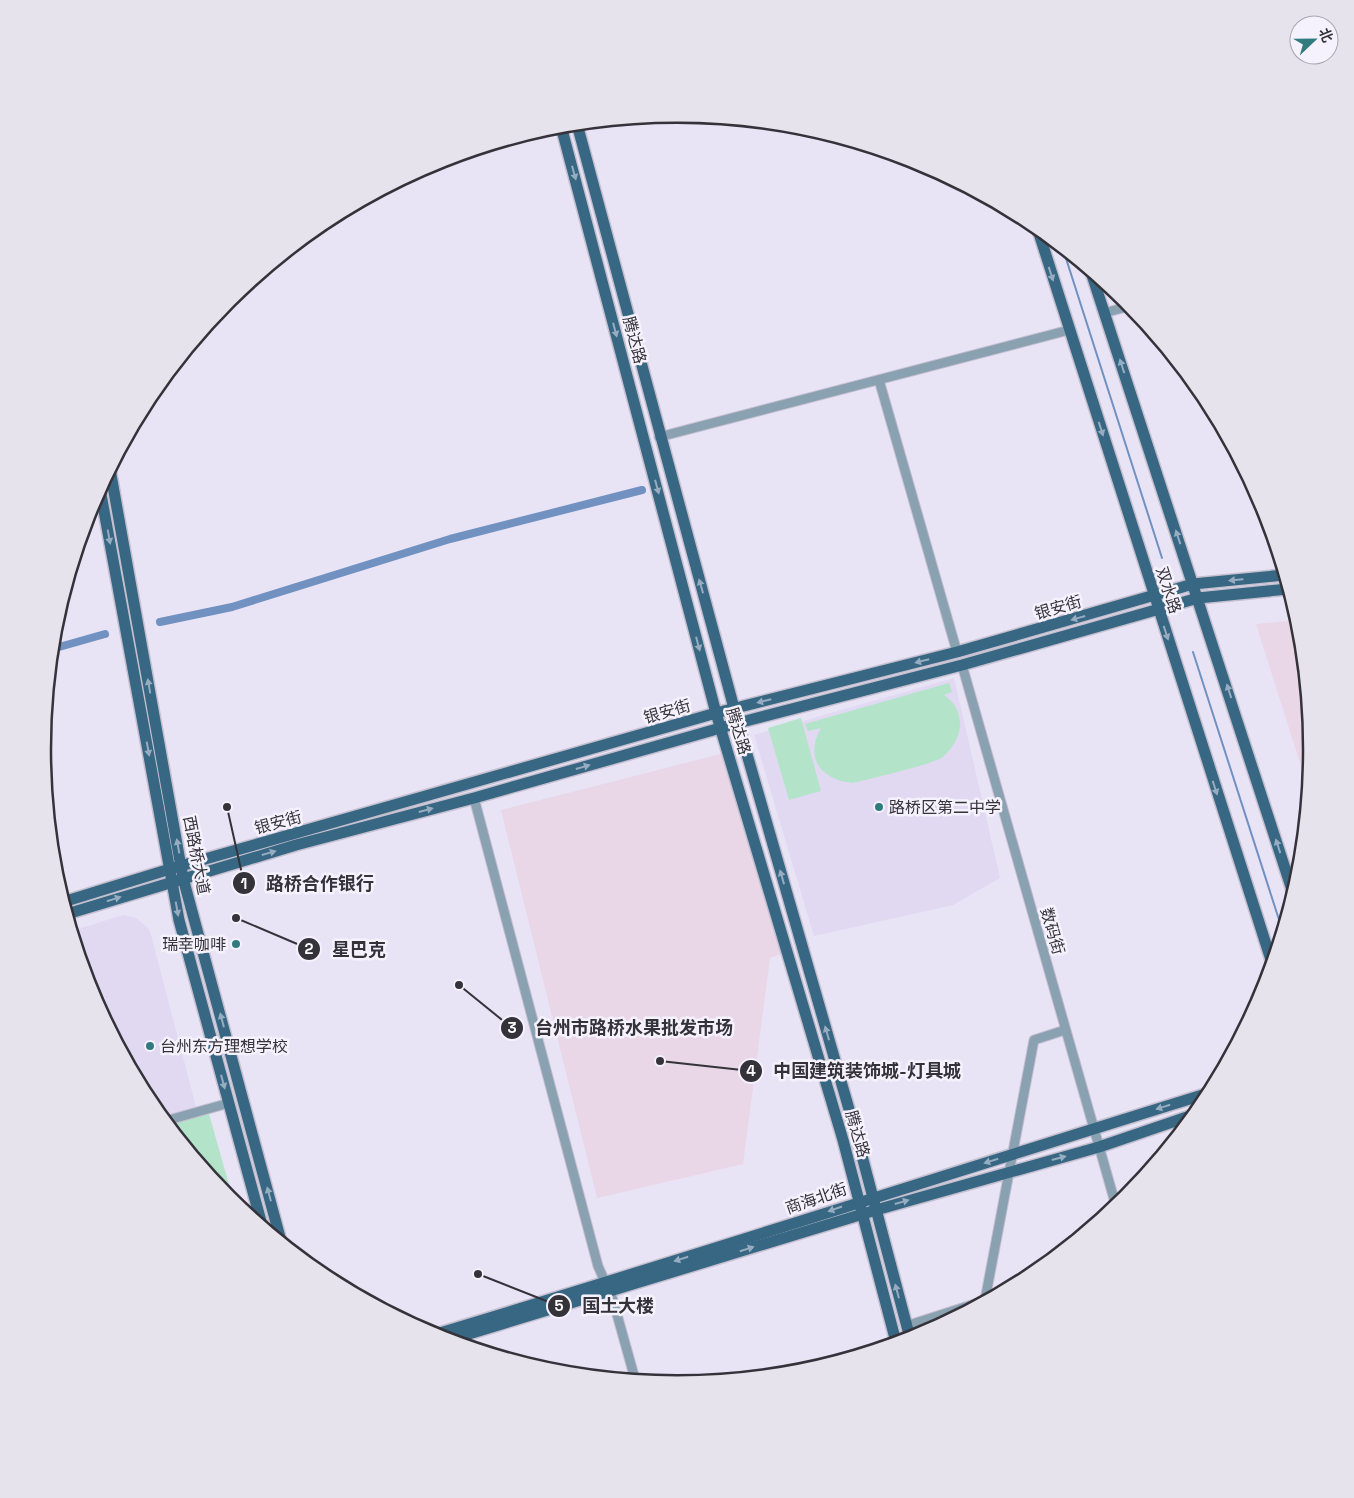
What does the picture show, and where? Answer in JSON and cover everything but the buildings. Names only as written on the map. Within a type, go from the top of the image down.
[{"type":"main road","name":"腾达路","points":[[579,131],[659,437],[873,1197],[907,1330]]},
{"type":"main road","name":"腾达路","points":[[563,134],[716,713],[863,1214],[894,1336]]},
{"type":"main road","name":"双水路","points":[[1041,241],[1269,953]]},
{"type":"main road","name":"双水路","points":[[1095,283],[1289,879]]},
{"type":"main road","name":"西路桥大道","points":[[112,481],[177,879],[278,1230]]},
{"type":"main road","name":"西路桥大道","points":[[103,502],[175,867]]},
{"type":"main road","name":"银安街","points":[[70,900],[175,867],[716,713],[957,652],[1193,584],[1278,576]]},
{"type":"main road","name":"银安街","points":[[73,912],[177,879],[296,845],[474,798],[738,723],[962,665],[1198,598],[1282,590]]},
{"type":"main road","name":"西路桥大道","points":[[177,879],[179,920],[259,1214]]},
{"type":"main road","name":"商海北街","points":[[461,1336],[859,1201],[1197,1097]]},
{"type":"main road","name":"商海北街","points":[[448,1331],[1099,1147],[1181,1119]]},
{"type":"street","points":[[1104,313],[1121,309]]},
{"type":"street","points":[[659,437],[1070,330]]},
{"type":"street","points":[[879,380],[957,652]]},
{"type":"street","name":"数码街","points":[[962,665],[1113,1197]]},
{"type":"street","points":[[474,798],[598,1266],[608,1287],[633,1373]]},
{"type":"street","points":[[985,1293],[1034,1040],[1065,1030]]},
{"type":"street","points":[[173,1119],[229,1103]]},
{"type":"street","points":[[906,1326],[949,1312]]},
{"type":"shaded area","points":[[1289,621],[1301,708],[1302,769],[1256,624]]},
{"type":"shaded area","name":"路桥区第二中学","points":[[954,678],[1000,878],[953,905],[814,936],[754,735]]},
{"type":"shaded area","points":[[721,754],[781,954],[770,958],[743,1164],[597,1198],[501,810]]},
{"type":"shaded area","name":"台州东方理想学校","points":[[123,915],[136,918],[148,928],[196,1107],[170,1115],[157,1097],[135,1062],[116,1026],[84,950],[78,929]]},
{"type":"green space","points":[[949,683],[952,692],[944,695],[951,700],[957,710],[960,728],[955,742],[943,757],[915,767],[853,783],[832,777],[819,766],[815,758],[814,749],[821,728],[808,731],[805,724]]},
{"type":"green space","points":[[801,718],[821,791],[789,800],[768,728]]},
{"type":"green space","points":[[207,1107],[229,1185],[207,1162],[171,1117]]},
{"type":"waterway","points":[[1066,260],[1162,558]]},
{"type":"waterway","points":[[160,622],[232,607],[450,539],[642,490]]},
{"type":"waterway","points":[[60,647],[105,634]]},
{"type":"waterway","points":[[1193,652],[1279,919]]},
{"type":"place","name":"路桥合作银行","points":[[227,807]]},
{"type":"place","name":"路桥区第二中学","points":[[879,807]]},
{"type":"place","name":"星巴克","points":[[236,918]]},
{"type":"place","name":"瑞幸咖啡","points":[[236,944]]},
{"type":"place","name":"台州市路桥水果批发市场","points":[[459,985]]},
{"type":"place","name":"台州东方理想学校","points":[[150,1046]]},
{"type":"place","name":"中国建筑装饰城-灯具城","points":[[660,1061]]},
{"type":"place","name":"国土大楼","points":[[478,1274]]}]
